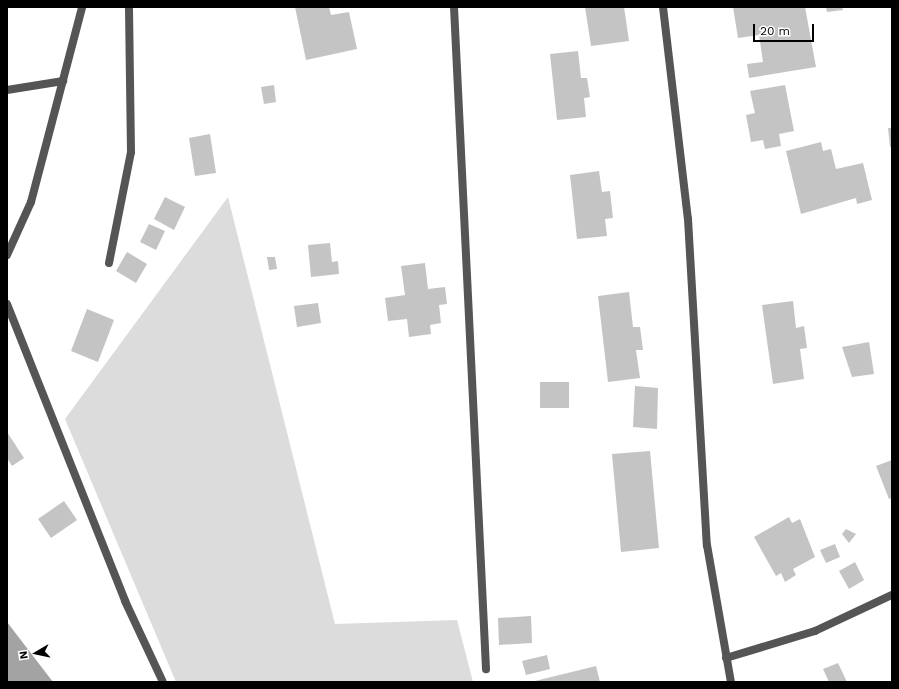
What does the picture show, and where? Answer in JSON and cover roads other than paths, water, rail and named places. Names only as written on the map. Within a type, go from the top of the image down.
[{"type":"street","points":[[7,255],[31,202],[82,7]]},
{"type":"street","points":[[108,263],[131,152],[129,7]]},
{"type":"street","points":[[454,7],[486,669]]},
{"type":"street","points":[[664,7],[685,181],[707,545],[726,658],[732,682]]},
{"type":"street","points":[[7,90],[63,81]]},
{"type":"street","points":[[7,304],[125,601],[163,682]]},
{"type":"street","points":[[726,658],[814,631],[892,595]]}]
